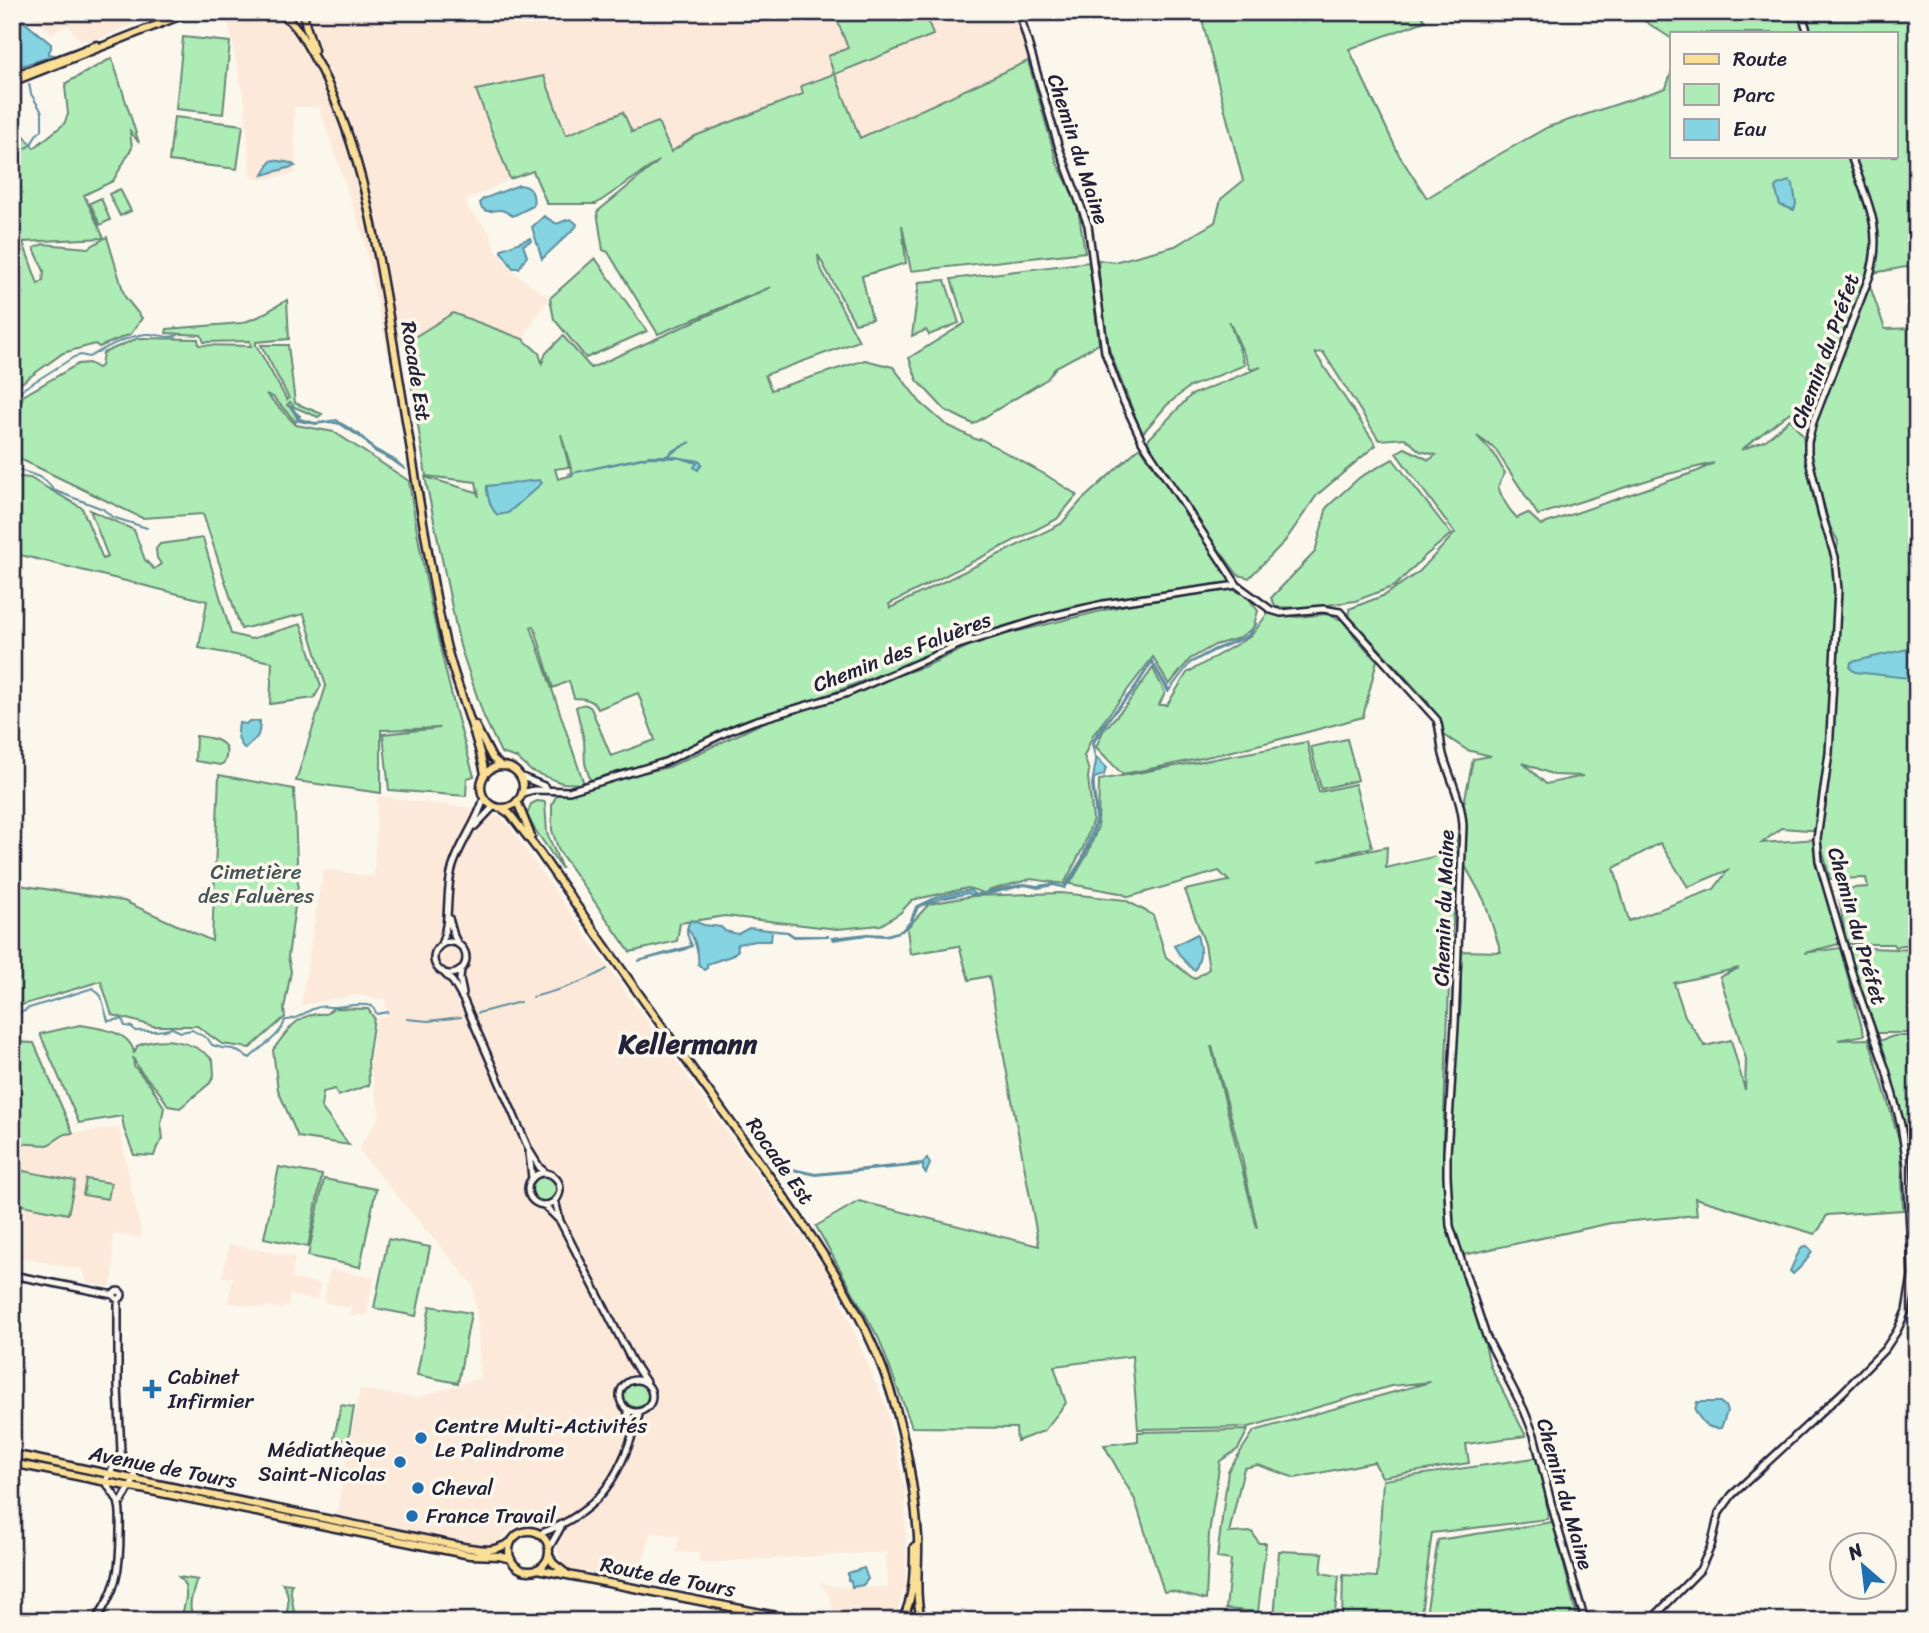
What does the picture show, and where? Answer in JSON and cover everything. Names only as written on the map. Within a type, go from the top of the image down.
[{"type":"main road","points":[[12,80],[180,12]]},
{"type":"main road","points":[[12,80],[190,12]]},
{"type":"main road","points":[[270,12],[283,15],[292,21],[319,65]]},
{"type":"main road","points":[[283,15],[294,12]]},
{"type":"main road","points":[[303,12],[319,65]]},
{"type":"main road","name":"Rocade Est","points":[[319,65],[333,95],[362,178],[374,232],[444,637],[485,774]]},
{"type":"main road","name":"Rocade Est","points":[[458,688],[483,744],[492,758],[501,765]]},
{"type":"main road","points":[[501,765],[512,768],[520,776],[522,793],[512,805],[497,807],[484,798],[481,786],[485,774],[501,765]]},
{"type":"main road","name":"Rocade Est","points":[[517,801],[540,853]]},
{"type":"main road","name":"Rocade Est","points":[[497,807],[510,814],[540,853],[810,1233],[845,1290],[871,1340],[897,1414],[909,1471],[919,1566],[917,1606],[911,1620]]},
{"type":"main road","name":"Avenue de Tours","points":[[12,1454],[486,1550],[501,1549],[511,1542]]},
{"type":"main road","name":"Avenue de Tours","points":[[12,1463],[470,1555],[512,1559]]},
{"type":"main road","name":"Rocade Est","points":[[911,1620],[909,1606],[916,1524]]},
{"type":"main road","points":[[534,1531],[540,1534],[547,1542],[549,1552],[545,1563],[537,1569],[524,1570],[512,1559],[509,1551],[511,1542],[523,1532],[534,1531]]},
{"type":"main road","name":"Route de Tours","points":[[549,1552],[553,1563],[569,1575]]},
{"type":"main road","name":"Route de Tours","points":[[537,1569],[802,1621]]},
{"type":"street","name":"Chemin du Maine","points":[[1019,12],[1059,148],[1086,216],[1105,352],[1142,441],[1237,585],[1271,610],[1281,613],[1323,609],[1340,612],[1431,712],[1440,728],[1441,746],[1461,808],[1463,827],[1447,1153],[1450,1226],[1486,1336],[1534,1434],[1585,1621]]},
{"type":"street","points":[[1801,12],[1808,32]]},
{"type":"street","name":"Chemin du Préfet","points":[[1650,1621],[1700,1570],[1711,1546],[1719,1513],[1732,1495],[1843,1392],[1885,1349],[1906,1311],[1911,1284],[1907,1165],[1901,1125],[1886,1070],[1854,980],[1817,849],[1818,822],[1829,753],[1839,590],[1835,557],[1818,501],[1808,455],[1808,442],[1813,422],[1870,275],[1876,251],[1877,239],[1872,214],[1852,158]]},
{"type":"street","name":"Chemin des Faluères","points":[[522,793],[534,790],[569,791],[665,762],[731,730],[869,685],[982,636],[1077,609],[1237,585]]},
{"type":"street","points":[[520,776],[548,790]]},
{"type":"street","points":[[484,798],[453,865],[445,935],[434,958],[438,968],[453,982],[464,1001],[528,1150],[540,1168],[554,1176],[559,1184],[560,1193],[555,1200],[544,1205]]},
{"type":"street","points":[[471,831],[497,807]]},
{"type":"street","points":[[442,971],[452,974],[465,965],[466,954],[454,936],[448,915]]},
{"type":"street","points":[[441,945],[449,942],[458,944]]},
{"type":"street","points":[[461,970],[464,1001]]},
{"type":"street","points":[[528,1150],[532,1178],[528,1193],[560,1221]]},
{"type":"street","points":[[532,1178],[545,1172]]},
{"type":"street","points":[[555,1200],[560,1221],[632,1361],[651,1389],[652,1399],[648,1407],[640,1412],[627,1410]]},
{"type":"street","points":[[12,1275],[116,1297],[121,1451],[126,1466],[134,1473],[135,1479],[119,1506]]},
{"type":"street","points":[[630,1381],[632,1361]]},
{"type":"street","points":[[633,1436],[632,1422],[620,1395],[622,1387],[630,1381],[646,1382]]},
{"type":"street","points":[[540,1534],[566,1522],[589,1506],[607,1488],[622,1464],[640,1412]]},
{"type":"street","points":[[95,1621],[117,1580],[120,1560],[119,1506],[106,1482],[121,1451]]},
{"type":"street","points":[[115,1465],[126,1466]]},
{"type":"street","points":[[115,1495],[125,1496]]},
{"type":"street","points":[[549,1552],[558,1530],[566,1522]]},
{"type":"shaded area","points":[[26,12],[163,12],[96,40],[80,40],[67,24],[52,34]]},
{"type":"shaded area","points":[[226,12],[834,12],[848,48],[828,56],[834,73],[802,86],[804,94],[695,136],[670,152],[632,133],[566,135],[476,90],[510,179],[465,201],[469,210],[490,233],[496,251],[514,273],[550,298],[523,339],[453,313],[388,354],[362,233],[319,107],[294,107],[296,173],[261,180],[251,177],[245,104]]},
{"type":"shaded area","points":[[925,12],[1022,12],[1036,58],[859,138],[835,74],[933,35]]},
{"type":"shaded area","points":[[377,796],[476,809],[501,817],[831,1277],[887,1410],[905,1489],[906,1585],[897,1612],[885,1621],[832,1620],[829,1595],[819,1582],[837,1587],[888,1587],[886,1552],[699,1563],[699,1553],[676,1552],[679,1536],[650,1532],[639,1581],[568,1569],[561,1563],[556,1545],[543,1527],[529,1521],[510,1529],[494,1547],[336,1515],[360,1389],[416,1398],[480,1378],[473,1285],[358,1150],[380,1115],[370,1065],[376,1019],[389,1015],[384,999],[357,995],[301,1005],[323,869],[374,877]]},
{"type":"shaded area","points":[[119,1128],[142,1238],[113,1234],[113,1279],[109,1287],[87,1283],[83,1270],[18,1257],[12,1267],[12,1143],[48,1145],[65,1134]]},
{"type":"shaded area","points":[[229,1244],[295,1257],[291,1278],[320,1284],[317,1300],[290,1295],[288,1307],[283,1306],[283,1309],[266,1306],[265,1309],[228,1302],[233,1277],[222,1277]]},
{"type":"shaded area","points":[[330,1269],[374,1278],[366,1316],[356,1314],[355,1317],[350,1315],[352,1307],[324,1302]]},
{"type":"green space","points":[[834,12],[925,12],[933,35],[835,74],[860,138],[1028,61],[1057,163],[1077,202],[1085,252],[911,271],[902,225],[906,263],[862,276],[872,319],[855,323],[818,255],[819,265],[859,341],[765,375],[771,390],[865,360],[893,367],[920,402],[945,424],[977,440],[981,439],[1077,495],[1057,519],[889,604],[890,608],[1061,524],[1081,501],[1140,447],[1233,582],[1073,606],[998,628],[835,692],[705,739],[673,756],[590,780],[576,707],[584,704],[591,708],[611,756],[655,740],[638,693],[598,709],[590,701],[574,698],[569,681],[553,688],[534,626],[531,627],[584,784],[562,783],[531,771],[517,758],[501,753],[484,717],[460,646],[425,477],[477,492],[479,497],[476,482],[426,476],[405,343],[453,313],[523,339],[539,353],[542,363],[546,353],[563,336],[591,368],[771,287],[658,334],[608,252],[603,250],[597,212],[659,161],[596,204],[547,204],[533,171],[510,179],[476,90],[544,76],[566,135],[623,112],[632,132],[658,122],[671,152],[695,136],[803,94],[801,86],[834,74],[828,56],[848,48]],"holes":[[[561,434],[573,475],[558,479],[555,469],[569,467]]]},
{"type":"green space","points":[[1200,12],[1419,12],[1425,21],[1349,49],[1399,155],[1427,198],[1548,127],[1666,88],[1670,76],[1670,158],[1898,158],[1898,32],[1670,32],[1670,38],[1631,12],[1917,12],[1917,265],[1868,274],[1806,427],[1790,412],[1741,450],[1766,440],[1790,419],[1803,436],[1814,502],[1835,566],[1838,541],[1830,527],[1810,454],[1816,421],[1870,286],[1885,329],[1917,328],[1917,945],[1895,947],[1893,944],[1846,944],[1838,889],[1868,887],[1866,878],[1830,879],[1820,841],[1822,831],[1781,828],[1762,843],[1817,839],[1843,943],[1804,953],[1840,948],[1864,1035],[1838,1040],[1869,1039],[1901,1146],[1903,1210],[1827,1215],[1815,1234],[1695,1198],[1697,1215],[1611,1223],[1459,1256],[1479,1318],[1490,1366],[1526,1436],[1466,1444],[1469,1463],[1382,1477],[1374,1462],[1295,1478],[1258,1465],[1244,1468],[1229,1533],[1252,1532],[1259,1543],[1266,1543],[1258,1612],[1226,1609],[1231,1560],[1217,1558],[1228,1471],[1254,1431],[1430,1382],[1391,1386],[1249,1427],[1138,1429],[1132,1356],[1054,1366],[1066,1403],[1044,1431],[1017,1441],[1016,1428],[912,1427],[879,1339],[816,1226],[859,1201],[1039,1246],[989,976],[969,980],[959,946],[910,954],[907,928],[929,904],[973,896],[1061,893],[1125,900],[1153,915],[1166,957],[1194,979],[1209,969],[1205,944],[1185,890],[1229,881],[1219,871],[1129,897],[1070,884],[1088,853],[1098,826],[1099,780],[1307,742],[1319,792],[1355,784],[1372,847],[1319,861],[1387,847],[1386,868],[1458,851],[1455,847],[1473,759],[1491,756],[1467,750],[1444,735],[1428,702],[1350,617],[1349,609],[1385,595],[1420,571],[1455,533],[1396,453],[1405,448],[1429,460],[1436,455],[1420,451],[1405,438],[1379,440],[1323,352],[1315,353],[1376,445],[1317,495],[1285,541],[1249,578],[1238,575],[1159,469],[1147,441],[1191,395],[1261,367],[1251,370],[1229,321],[1245,365],[1189,387],[1167,405],[1142,434],[1110,352],[1102,309],[1098,260],[1114,262],[1175,246],[1215,222],[1221,199],[1243,181]],"holes":[[[1477,436],[1495,449],[1538,515],[1664,475],[1714,463],[1698,471],[1541,525],[1528,513],[1517,518],[1508,507],[1498,486],[1505,473],[1494,454]],[[1523,763],[1554,775],[1583,776],[1546,784]],[[1660,843],[1688,887],[1728,870],[1714,889],[1629,921],[1614,868]],[[1458,853],[1484,900],[1501,952],[1461,951],[1461,1003],[1450,1107],[1447,1184],[1458,1253],[1448,1227],[1443,1138],[1450,961]],[[1739,968],[1720,977],[1746,1059],[1745,1090],[1731,1040],[1705,1046],[1685,1016],[1674,983]],[[1211,1046],[1242,1158],[1257,1228]]]},
{"type":"green space","points":[[183,37],[230,42],[223,114],[176,109]]},
{"type":"green space","points":[[112,58],[139,143],[130,131],[132,148],[113,181],[84,195],[104,238],[23,242],[38,284],[43,281],[44,271],[34,248],[43,244],[88,248],[107,237],[125,297],[142,318],[131,334],[99,347],[95,344],[63,353],[20,384],[12,395],[12,301],[23,293],[12,298],[12,120],[34,148],[64,124],[68,114],[66,83]]},
{"type":"green space","points":[[174,117],[243,125],[237,169],[169,161]]},
{"type":"green space","points":[[120,189],[131,211],[120,216],[109,194]]},
{"type":"green space","points":[[101,198],[110,220],[100,225],[90,203]]},
{"type":"green space","points":[[595,258],[647,331],[586,358],[554,319],[550,298]]},
{"type":"green space","points":[[1089,262],[1099,344],[1056,367],[1047,379],[973,424],[945,410],[917,380],[909,358],[965,323],[951,279]]},
{"type":"green space","points":[[945,280],[959,323],[929,335],[926,330],[912,336],[919,282]]},
{"type":"green space","points":[[287,300],[289,339],[256,342],[256,345],[287,400],[289,398],[261,345],[288,345],[295,403],[322,414],[318,417],[294,407],[290,402],[287,405],[300,416],[296,422],[273,397],[266,394],[296,425],[334,432],[409,481],[436,630],[474,776],[467,778],[466,796],[389,790],[383,734],[440,728],[381,730],[381,793],[296,781],[326,686],[304,614],[241,629],[203,514],[142,518],[12,455],[12,436],[23,396],[78,364],[89,363],[98,368],[101,366],[103,353],[138,338],[198,339],[199,345],[251,346],[250,341],[204,342],[201,335],[166,333],[167,329],[242,323]]},
{"type":"green space","points":[[1393,459],[1451,534],[1395,586],[1355,601],[1306,608],[1276,607],[1271,598],[1315,552],[1327,507],[1360,477]]},
{"type":"green space","points":[[12,476],[30,478],[82,508],[103,559],[108,557],[90,510],[134,530],[145,560],[154,569],[161,564],[156,549],[160,544],[203,538],[231,634],[251,639],[301,624],[321,686],[314,698],[270,704],[272,662],[199,648],[207,601],[12,553]]},
{"type":"green space","points":[[1232,589],[1247,596],[1258,611],[1253,628],[1239,638],[1215,645],[1190,659],[1169,685],[1153,657],[1093,735],[1084,756],[1089,771],[1093,819],[1083,848],[1064,884],[1031,879],[987,891],[987,894],[968,888],[912,900],[900,913],[881,925],[837,929],[725,916],[680,923],[677,941],[630,952],[559,851],[552,830],[552,804],[559,791],[669,767],[788,711],[926,666],[982,640],[1126,605]]},
{"type":"green space","points":[[1268,613],[1298,617],[1326,614],[1342,620],[1377,660],[1363,717],[1243,748],[1122,774],[1096,747],[1103,731],[1153,668],[1165,693],[1159,705],[1167,705],[1187,673],[1251,636]]},
{"type":"green space","points":[[196,736],[215,739],[224,745],[224,763],[220,765],[195,761]]},
{"type":"green space","points":[[1347,739],[1358,780],[1321,789],[1311,747]]},
{"type":"green space","name":"Cimetière des Faluères","points":[[219,775],[294,789],[298,885],[288,957],[291,971],[285,1017],[250,1048],[222,1044],[197,1026],[153,1026],[112,1015],[101,981],[12,1008],[12,884],[124,901],[212,941]]},
{"type":"green space","points":[[537,801],[545,802],[547,833],[562,869],[527,815],[531,804]]},
{"type":"green space","points":[[1847,947],[1917,950],[1917,1033],[1876,1033]]},
{"type":"green space","points":[[333,1008],[368,1009],[374,1018],[368,1059],[369,1085],[338,1096],[335,1089],[323,1092],[321,1107],[349,1145],[298,1137],[278,1090],[273,1050],[300,1019],[326,1014]]},
{"type":"green space","points":[[80,1025],[104,1029],[121,1036],[132,1046],[134,1054],[137,1046],[167,1040],[187,1044],[213,1060],[214,1075],[210,1083],[180,1108],[168,1106],[133,1057],[134,1066],[164,1107],[161,1124],[163,1139],[154,1156],[134,1155],[122,1116],[79,1123],[40,1034]]},
{"type":"green space","points":[[1894,1036],[1917,1036],[1917,1141],[1907,1141],[1876,1042]]},
{"type":"green space","points":[[12,1042],[34,1043],[73,1133],[65,1134],[48,1145],[12,1143]]},
{"type":"green space","points":[[279,1167],[322,1175],[308,1247],[264,1238]]},
{"type":"green space","points":[[13,1169],[75,1181],[68,1214],[12,1203]]},
{"type":"green space","points":[[544,1177],[553,1180],[556,1189],[553,1198],[544,1201],[535,1198],[532,1189],[535,1180]]},
{"type":"green space","points":[[86,1179],[111,1183],[108,1199],[83,1195]]},
{"type":"green space","points":[[324,1179],[376,1189],[360,1267],[308,1256]]},
{"type":"green space","points":[[388,1239],[430,1247],[416,1316],[374,1308]]},
{"type":"green space","points":[[430,1306],[471,1313],[458,1383],[417,1375]]},
{"type":"green space","points":[[636,1383],[645,1386],[648,1395],[645,1404],[636,1407],[627,1404],[624,1395],[627,1386]]},
{"type":"green space","points":[[341,1405],[354,1407],[348,1441],[334,1438]]},
{"type":"green space","points":[[1248,1430],[1238,1449],[1220,1461],[1209,1533],[1206,1600],[1171,1591],[1164,1592],[1135,1500],[1104,1445],[1138,1441],[1138,1432]]},
{"type":"green space","points":[[1541,1457],[1548,1519],[1432,1533],[1420,1621],[1342,1621],[1343,1575],[1377,1577],[1383,1480]]},
{"type":"green space","points":[[1553,1522],[1578,1621],[1425,1621],[1438,1540]]},
{"type":"green space","points":[[1279,1551],[1323,1553],[1321,1573],[1339,1576],[1334,1621],[1274,1621]]},
{"type":"green space","points":[[179,1577],[198,1580],[191,1608],[198,1621],[157,1621],[158,1614],[169,1619],[181,1618],[186,1591]]},
{"type":"green space","points":[[282,1583],[292,1584],[290,1587],[295,1618],[303,1621],[284,1621],[288,1601]]},
{"type":"water","points":[[12,12],[51,44],[48,54],[55,55],[12,69]]},
{"type":"water","points":[[273,160],[291,163],[295,166],[263,175]]},
{"type":"water","points":[[1789,181],[1793,184],[1796,204],[1794,210],[1780,205],[1775,188]]},
{"type":"water","points":[[519,185],[532,191],[533,206],[513,216],[502,210],[488,211],[481,207],[480,202],[483,199]]},
{"type":"water","points":[[544,216],[558,224],[571,219],[577,224],[542,259],[532,227]]},
{"type":"water","points":[[530,238],[531,241],[523,245],[527,256],[519,268],[513,268],[502,249]]},
{"type":"water","points":[[290,406],[300,419],[315,423],[337,420],[406,470],[374,451],[363,439],[340,424],[316,424],[299,421]]},
{"type":"water","points":[[691,442],[668,456],[700,461],[702,464],[698,470],[694,467],[697,463],[680,458],[648,457],[568,474],[649,456],[667,456],[672,451]]},
{"type":"water","points":[[539,480],[542,483],[508,513],[498,515],[493,509],[487,486]]},
{"type":"water","points":[[1257,623],[1249,636],[1190,663],[1248,635]]},
{"type":"water","points":[[1917,648],[1917,679],[1855,672],[1850,668],[1851,662]]},
{"type":"water","points":[[1152,661],[1169,690],[1184,671],[1168,692],[1152,662],[1133,692],[1112,715],[1094,742],[1095,756],[1106,767],[1104,775],[1094,778],[1097,818],[1085,855],[1065,888],[1054,885],[1038,888],[1025,885],[976,895],[1025,884],[1053,884],[1064,887],[1082,859],[1096,818],[1092,784],[1096,761],[1092,744],[1098,731],[1132,691]]},
{"type":"water","points":[[249,721],[260,721],[260,728],[256,738],[245,749],[239,740],[238,727],[239,723],[246,724]]},
{"type":"water","points":[[970,890],[975,895],[969,893],[940,899],[918,907],[911,923],[902,931],[886,936],[832,938],[867,934],[886,935],[901,931],[910,922],[916,907],[937,897]]},
{"type":"water","points":[[691,920],[738,934],[749,928],[788,932],[794,936],[829,936],[794,937],[787,932],[772,931],[771,941],[737,944],[738,950],[731,956],[707,964],[704,970],[698,964],[696,946],[688,929],[687,933],[688,926]]},
{"type":"water","points":[[1197,934],[1200,955],[1193,970],[1174,946]]},
{"type":"water","points":[[688,937],[692,946],[638,961],[691,946]]},
{"type":"water","points":[[927,1158],[930,1164],[926,1173],[923,1165],[815,1175],[784,1168],[768,1160],[784,1167],[815,1174],[923,1163]]},
{"type":"water","points":[[1804,1246],[1812,1251],[1793,1274],[1790,1271]]},
{"type":"water","points":[[1697,1402],[1720,1402],[1725,1406],[1727,1412],[1721,1428],[1712,1428],[1702,1421],[1695,1410]]},
{"type":"water","points":[[864,1568],[868,1579],[863,1585],[852,1587],[848,1573]]},
{"type":"waterway","points":[[12,162],[21,151],[31,145],[42,130],[42,112],[31,94],[29,84]]},
{"type":"waterway","points":[[12,408],[23,389],[74,357],[89,357],[139,335],[178,335]]},
{"type":"waterway","points":[[12,468],[40,478],[53,490],[103,509],[112,517],[147,528]]},
{"type":"waterway","points":[[533,997],[562,989],[607,969]]},
{"type":"waterway","points":[[12,1015],[93,988],[101,996],[108,1021],[122,1019],[125,1026],[132,1027],[135,1031],[172,1028],[181,1032],[192,1030],[208,1039],[212,1045],[233,1049],[250,1058],[275,1036],[285,1020],[312,1009],[362,1004],[372,1006],[377,1014],[388,1012]]},
{"type":"waterway","points":[[478,1013],[520,1002]]},
{"type":"waterway","points":[[407,1019],[428,1021],[461,1017]]},
{"type":"place","name":"Cabinet Infirmier","points":[[152,1389]]},
{"type":"place","name":"Centre Multi-Activités Le Palindrome","points":[[421,1438]]},
{"type":"place","name":"Médiathèque Saint-Nicolas","points":[[400,1462]]},
{"type":"place","name":"Cheval","points":[[418,1488]]},
{"type":"place","name":"France Travail","points":[[412,1516]]},
{"type":"district","name":"Kellermann","points":[[688,1043]]}]
